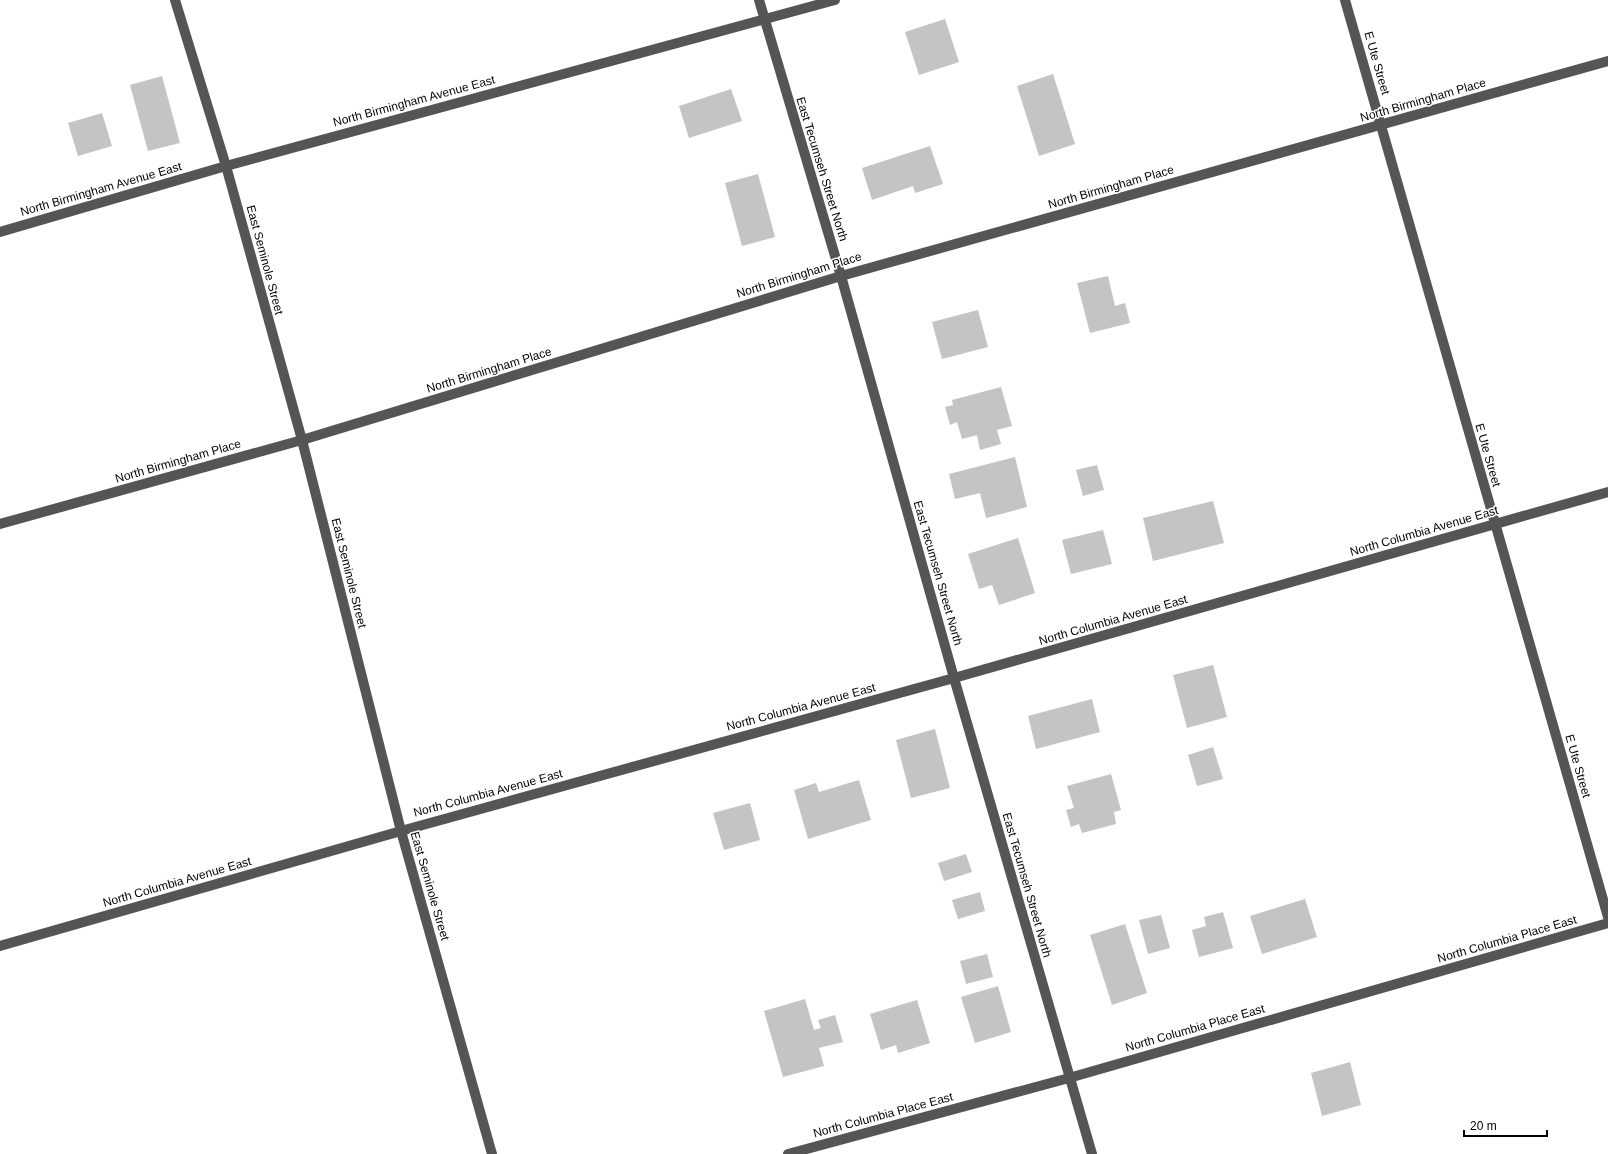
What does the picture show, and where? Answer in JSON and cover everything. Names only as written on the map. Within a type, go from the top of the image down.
[{"type":"street","name":"East Seminole Street","points":[[175,0],[226,166],[302,440],[401,831],[492,1154]]},
{"type":"street","name":"East Tecumseh Street North","points":[[758,0],[840,276],[954,678],[1092,1154]]},
{"type":"street","name":"North Birmingham Avenue East","points":[[0,232],[226,166],[835,0]]},
{"type":"street","name":"E Ute Street","points":[[1345,0],[1382,125],[1494,525],[1608,917]]},
{"type":"street","name":"North Birmingham Place","points":[[0,524],[302,440],[840,276],[1608,61]]},
{"type":"street","name":"North Columbia Avenue East","points":[[0,946],[401,831],[954,678],[1608,492]]},
{"type":"street","name":"North Columbia Place East","points":[[788,1154],[1069,1078],[1608,923]]},
{"type":"building","points":[[945,19],[959,62],[919,75],[905,32]]},
{"type":"building","points":[[1053,74],[1075,144],[1039,156],[1017,86]]},
{"type":"building","points":[[162,76],[180,143],[148,151],[130,85]]},
{"type":"building","points":[[731,89],[742,121],[689,138],[679,106]]},
{"type":"building","points":[[102,113],[112,146],[78,156],[68,123]]},
{"type":"building","points":[[930,146],[943,184],[915,193],[913,186],[872,200],[862,168]]},
{"type":"building","points":[[758,174],[775,237],[742,246],[725,183]]},
{"type":"building","points":[[1108,276],[1115,306],[1125,303],[1130,323],[1090,333],[1077,283]]},
{"type":"building","points":[[978,310],[988,347],[942,359],[932,322]]},
{"type":"building","points":[[1001,387],[1012,426],[997,430],[1001,444],[980,450],[977,435],[962,439],[957,422],[950,425],[945,407],[953,405],[952,400]]},
{"type":"building","points":[[1015,457],[1027,507],[986,518],[980,493],[955,499],[949,474]]},
{"type":"building","points":[[1097,465],[1104,490],[1083,496],[1076,470]]},
{"type":"building","points":[[1213,501],[1224,543],[1153,561],[1143,518]]},
{"type":"building","points":[[1103,530],[1112,564],[1071,574],[1062,540]]},
{"type":"building","points":[[1018,538],[1035,593],[999,605],[992,585],[979,589],[968,554]]},
{"type":"building","points":[[1213,665],[1227,717],[1187,728],[1173,675]]},
{"type":"building","points":[[1092,699],[1100,732],[1036,749],[1028,716]]},
{"type":"building","points":[[935,729],[950,788],[911,798],[896,740]]},
{"type":"building","points":[[1213,747],[1223,779],[1197,786],[1188,755]]},
{"type":"building","points":[[1111,774],[1121,810],[1114,812],[1116,824],[1082,833],[1079,824],[1071,827],[1066,810],[1074,808],[1067,786]]},
{"type":"building","points":[[859,780],[871,820],[808,839],[794,790],[816,783],[819,792]]},
{"type":"building","points":[[750,803],[760,840],[724,850],[713,813]]},
{"type":"building","points":[[966,854],[972,872],[944,881],[938,863]]},
{"type":"building","points":[[980,892],[985,911],[958,919],[952,900]]},
{"type":"building","points":[[1305,899],[1317,937],[1262,954],[1250,916]]},
{"type":"building","points":[[1223,912],[1233,948],[1199,957],[1192,930],[1206,926],[1204,917]]},
{"type":"building","points":[[1161,915],[1170,948],[1148,954],[1139,920]]},
{"type":"building","points":[[1125,924],[1147,993],[1112,1005],[1090,935]]},
{"type":"building","points":[[987,954],[993,977],[966,984],[960,961]]},
{"type":"building","points":[[998,986],[1011,1032],[975,1043],[961,997]]},
{"type":"building","points":[[805,999],[814,1030],[821,1028],[818,1020],[835,1015],[843,1042],[819,1048],[824,1066],[783,1077],[764,1011]]},
{"type":"building","points":[[917,1000],[930,1043],[898,1053],[896,1045],[881,1050],[870,1014]]},
{"type":"building","points":[[1350,1062],[1361,1105],[1322,1116],[1311,1073]]}]
